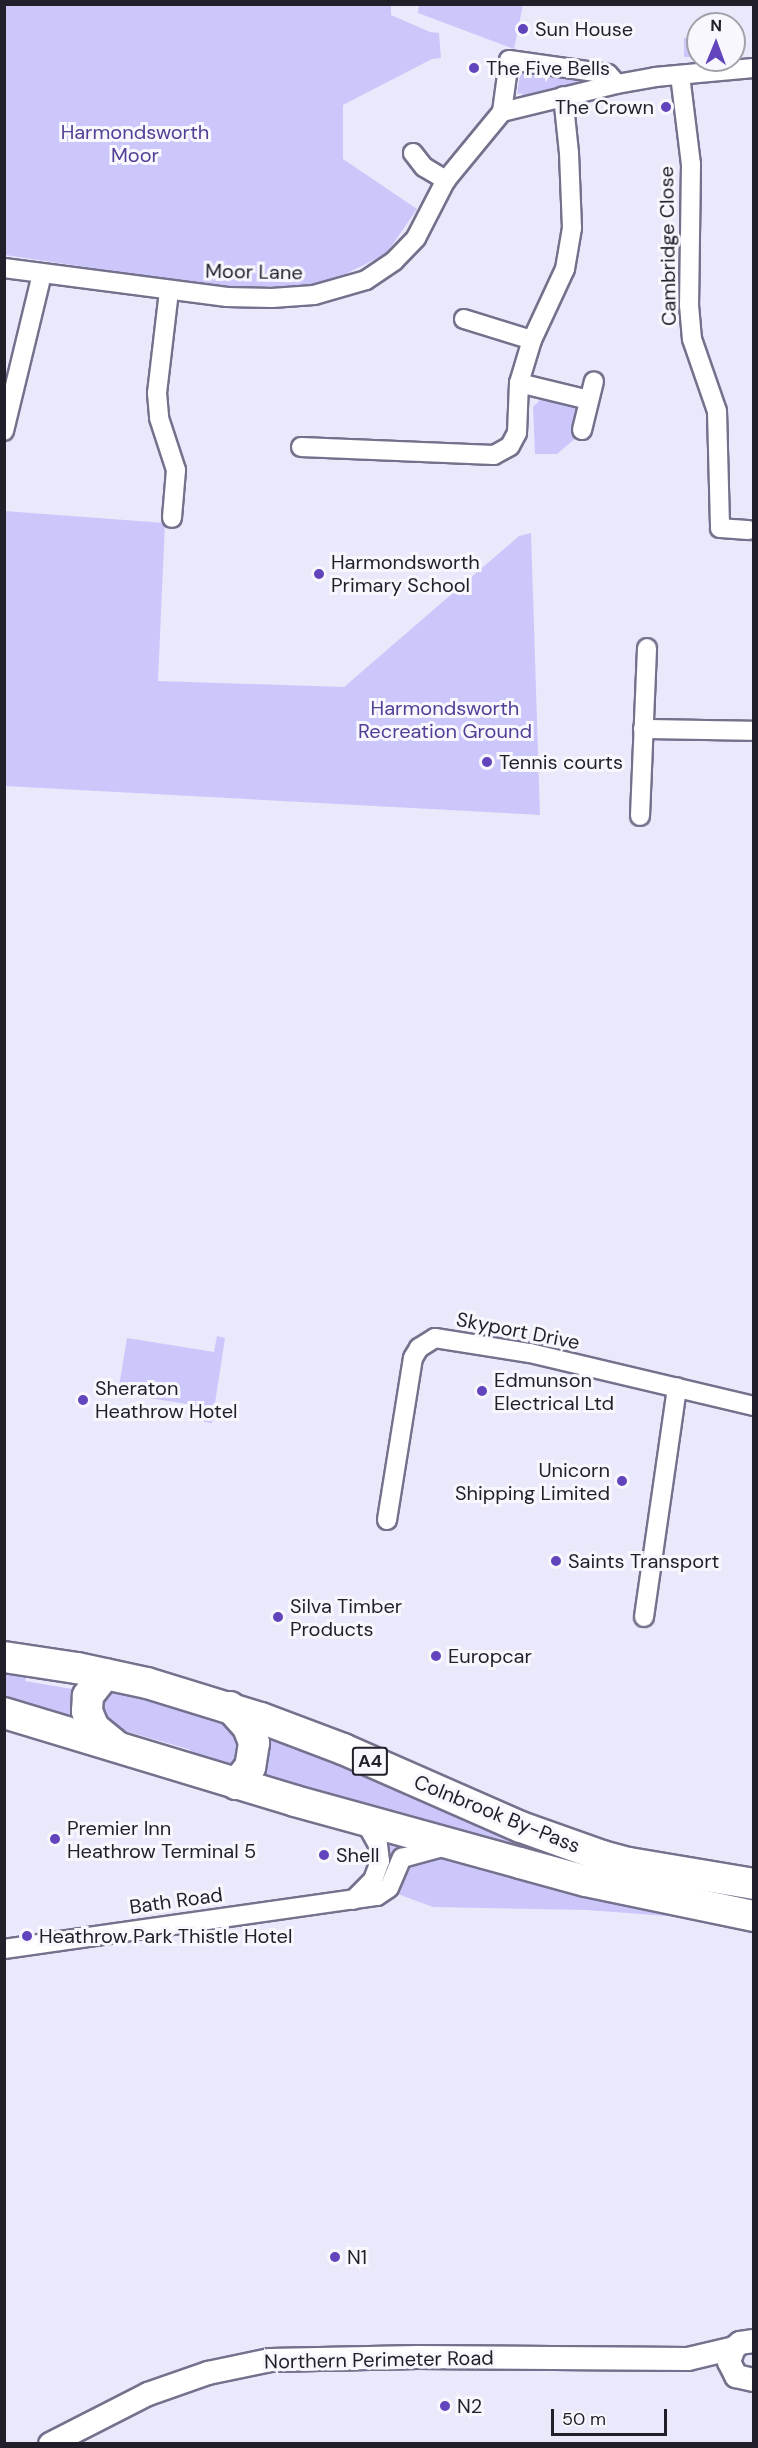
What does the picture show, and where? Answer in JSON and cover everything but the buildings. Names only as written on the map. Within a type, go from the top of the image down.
[{"type":"highway","name":"Colnbrook By-Pass","points":[[4,1657],[105,1674],[230,1707],[307,1734],[521,1827],[578,1848],[629,1863],[753,1884]]},
{"type":"highway","points":[[105,1674],[88,1696],[87,1711],[94,1728],[120,1749]]},
{"type":"highway","points":[[230,1707],[248,1727],[254,1743],[250,1767],[236,1784]]},
{"type":"highway","name":"Colnbrook By-Pass","points":[[4,1713],[236,1784],[585,1881],[753,1916]]},
{"type":"street","points":[[617,84],[608,74],[509,60],[499,117],[563,96],[617,84],[753,68]]},
{"type":"street","name":"Cambridge Close","points":[[681,75],[691,164],[689,306],[692,339],[717,411],[720,528],[749,530]]},
{"type":"street","points":[[301,447],[494,455],[510,446],[517,433],[519,383],[532,340],[565,269],[572,228],[569,153],[563,96]]},
{"type":"street","name":"Moor Lane","points":[[4,267],[169,291],[272,298],[314,295],[366,280],[394,261],[416,238],[446,180],[499,117]]},
{"type":"street","points":[[413,153],[424,167],[446,180]]},
{"type":"street","points":[[4,431],[42,274]]},
{"type":"street","points":[[169,291],[157,393],[159,418],[176,470],[172,518]]},
{"type":"street","points":[[464,319],[532,340]]},
{"type":"street","points":[[582,430],[594,381]]},
{"type":"street","points":[[519,383],[589,400]]},
{"type":"street","points":[[640,816],[647,648]]},
{"type":"street","points":[[643,729],[753,731]]},
{"type":"street","name":"Skyport Drive","points":[[387,1520],[413,1358],[419,1348],[435,1338],[530,1353],[753,1406]]},
{"type":"street","points":[[644,1617],[677,1388]]},
{"type":"street","points":[[353,1899],[373,1880],[380,1861],[378,1845],[364,1820]]},
{"type":"street","name":"Bath Road","points":[[4,1949],[377,1896],[386,1891],[400,1861],[407,1855],[456,1844]]},
{"type":"street","name":"Northern Perimeter Road","points":[[50,2444],[148,2394],[208,2373],[270,2360],[418,2357],[688,2358],[740,2353],[743,2380],[753,2380]]},
{"type":"green space","name":"Harmondsworth Moor","points":[[4,5],[391,5],[391,15],[430,32],[439,33],[441,58],[432,59],[343,105],[343,159],[417,209],[386,254],[335,279],[283,290],[252,292],[5,255]]},
{"type":"green space","points":[[419,5],[523,5],[514,49],[418,13]]},
{"type":"green space","points":[[684,38],[686,38],[686,57],[684,57]]},
{"type":"green space","points":[[524,71],[591,78],[594,81],[526,100],[521,93],[517,94],[520,75]]},
{"type":"green space","points":[[543,397],[578,408],[581,419],[577,437],[557,454],[535,454],[533,407]]},
{"type":"green space","name":"Harmondsworth Recreation Ground","points":[[4,511],[165,523],[158,681],[344,687],[519,536],[531,533],[540,815],[5,786]]},
{"type":"green space","points":[[217,1336],[225,1338],[212,1423],[204,1422],[206,1407],[118,1393],[127,1338],[214,1352]]},
{"type":"green space","points":[[5,1665],[27,1669],[25,1681],[78,1690],[82,1727],[5,1705]]},
{"type":"green space","points":[[123,1687],[144,1700],[210,1718],[239,1729],[239,1767],[217,1766],[188,1749],[104,1725],[98,1692]]},
{"type":"green space","points":[[264,1733],[714,1893],[753,1899],[753,1906],[722,1902],[255,1777]]},
{"type":"green space","points":[[386,1841],[411,1844],[402,1849],[384,1884],[380,1882]]},
{"type":"green space","points":[[435,1857],[721,1920],[587,1910],[433,1907],[395,1893],[404,1869],[413,1862]]},
{"type":"place","name":"Sun House","points":[[523,29]]},
{"type":"place","name":"The Five Bells","points":[[474,68]]},
{"type":"place","name":"The Crown","points":[[666,107]]},
{"type":"place","name":"Harmondsworth Primary School","points":[[319,574]]},
{"type":"place","name":"Tennis courts","points":[[487,762]]},
{"type":"place","name":"Edmunson Electrical Ltd","points":[[482,1391]]},
{"type":"place","name":"Sheraton Heathrow Hotel","points":[[83,1400]]},
{"type":"place","name":"Unicorn Shipping Limited","points":[[622,1481]]},
{"type":"place","name":"Saints Transport","points":[[556,1561]]},
{"type":"place","name":"Silva Timber Products","points":[[278,1617]]},
{"type":"place","name":"Europcar","points":[[436,1656]]},
{"type":"place","name":"Premier Inn Heathrow Terminal 5","points":[[55,1839]]},
{"type":"place","name":"Shell","points":[[324,1855]]},
{"type":"place","name":"Heathrow Park Thistle Hotel","points":[[27,1936]]},
{"type":"place","name":"N1","points":[[335,2257]]},
{"type":"place","name":"N2","points":[[445,2406]]}]
